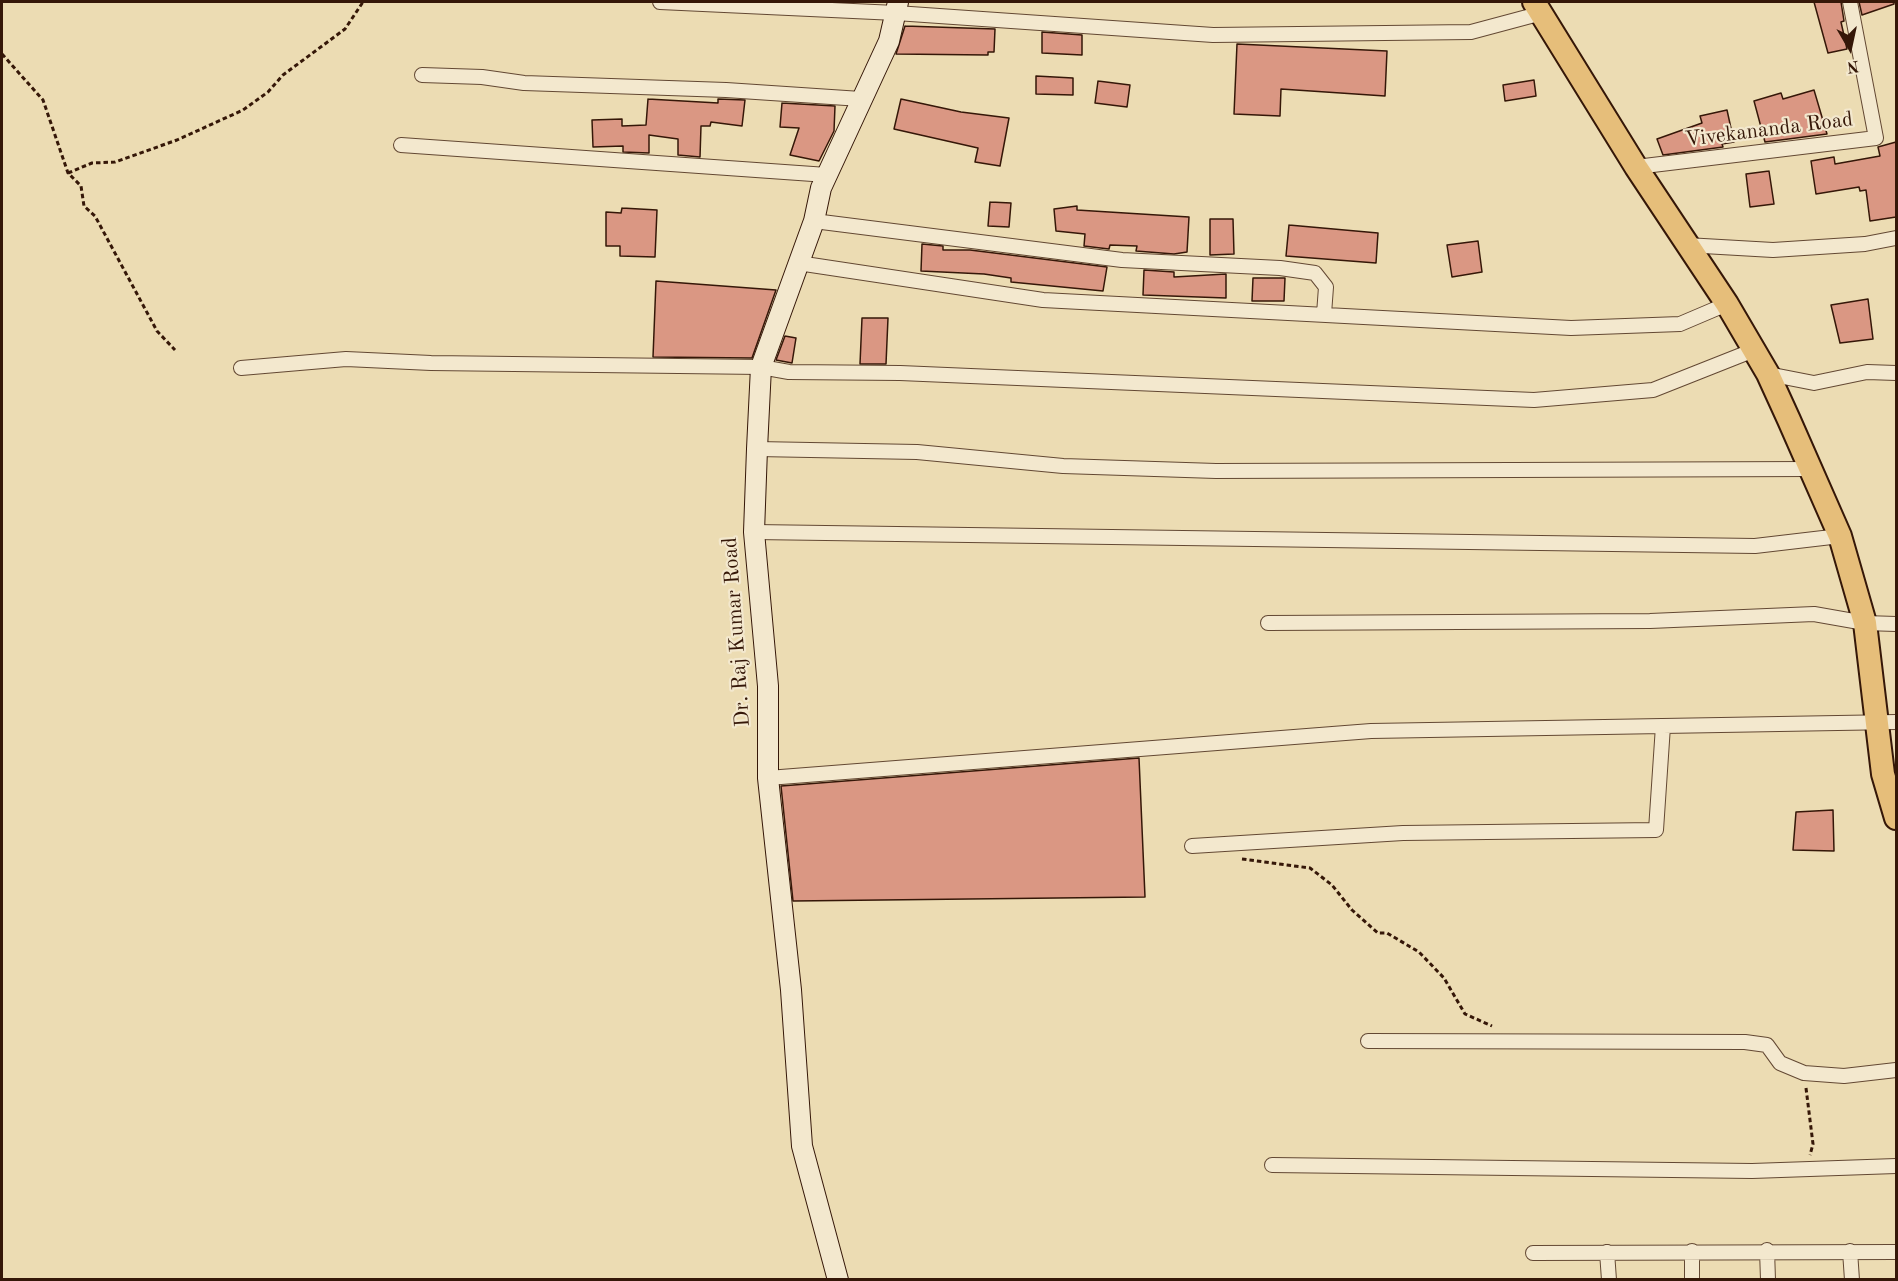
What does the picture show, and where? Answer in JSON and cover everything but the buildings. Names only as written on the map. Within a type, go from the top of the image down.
[{"type":"main road","points":[[1538,7],[1636,167],[1727,304],[1768,374],[1840,536],[1865,623],[1887,723],[1883,774],[1896,818]]},
{"type":"street","points":[[660,2],[897,7],[1213,35],[1307,36],[1472,32],[1538,7]]},
{"type":"street","name":"Vivekananda Road","points":[[1636,167],[1876,138],[1850,2]]},
{"type":"street","name":"Dr. Raj Kumar Road","points":[[838,1280],[802,1146],[791,990],[768,778],[768,686],[754,532],[757,449],[761,367],[814,220],[827,175],[889,41],[897,7]]},
{"type":"street","points":[[422,75],[861,99]]},
{"type":"street","points":[[401,145],[827,175]]},
{"type":"street","points":[[814,220],[1122,260],[1315,273],[1326,287],[1324,314]]},
{"type":"street","points":[[1686,245],[1773,250],[1865,244],[1896,238]]},
{"type":"street","points":[[798,263],[916,283],[1043,300],[1571,328],[1680,324],[1727,304]]},
{"type":"street","points":[[241,368],[346,359],[431,363],[761,367],[789,372],[900,373],[1534,400],[1653,390],[1754,350]]},
{"type":"street","points":[[1768,374],[1814,383],[1867,372],[1896,373]]},
{"type":"street","points":[[757,449],[917,452],[1063,466],[1216,471],[1810,469]]},
{"type":"street","points":[[754,532],[1755,546],[1840,536]]},
{"type":"street","points":[[1268,623],[1650,621],[1814,614],[1865,623],[1896,624]]},
{"type":"street","points":[[768,778],[1371,731],[1887,723]]},
{"type":"street","points":[[1192,846],[1403,833],[1656,830],[1664,726]]},
{"type":"street","points":[[1368,1041],[1509,1040],[1767,1045],[1780,1063],[1804,1073],[1844,1076],[1896,1070]]},
{"type":"street","points":[[1272,1165],[1752,1171],[1896,1166]]},
{"type":"street","points":[[1767,1250],[1768,1280]]},
{"type":"street","points":[[1533,1253],[1767,1250],[1896,1252]]},
{"type":"street","points":[[1692,1251],[1692,1280]]},
{"type":"street","points":[[1850,1251],[1852,1280]]},
{"type":"street","points":[[1607,1252],[1609,1280]]},
{"type":"path","points":[[69,173],[92,163],[115,162],[177,140],[243,110],[268,92],[283,75],[345,28],[363,2]]},
{"type":"path","points":[[2,54],[43,100],[69,173],[81,186],[84,206],[95,216],[157,330],[175,350]]},
{"type":"path","points":[[1232,856],[1252,862],[1310,868],[1332,885],[1352,910],[1378,933],[1387,933],[1419,952],[1443,978],[1466,1014],[1502,1030],[1509,1040]]},
{"type":"path","points":[[1804,1073],[1813,1144],[1810,1154],[1811,1169]]}]
